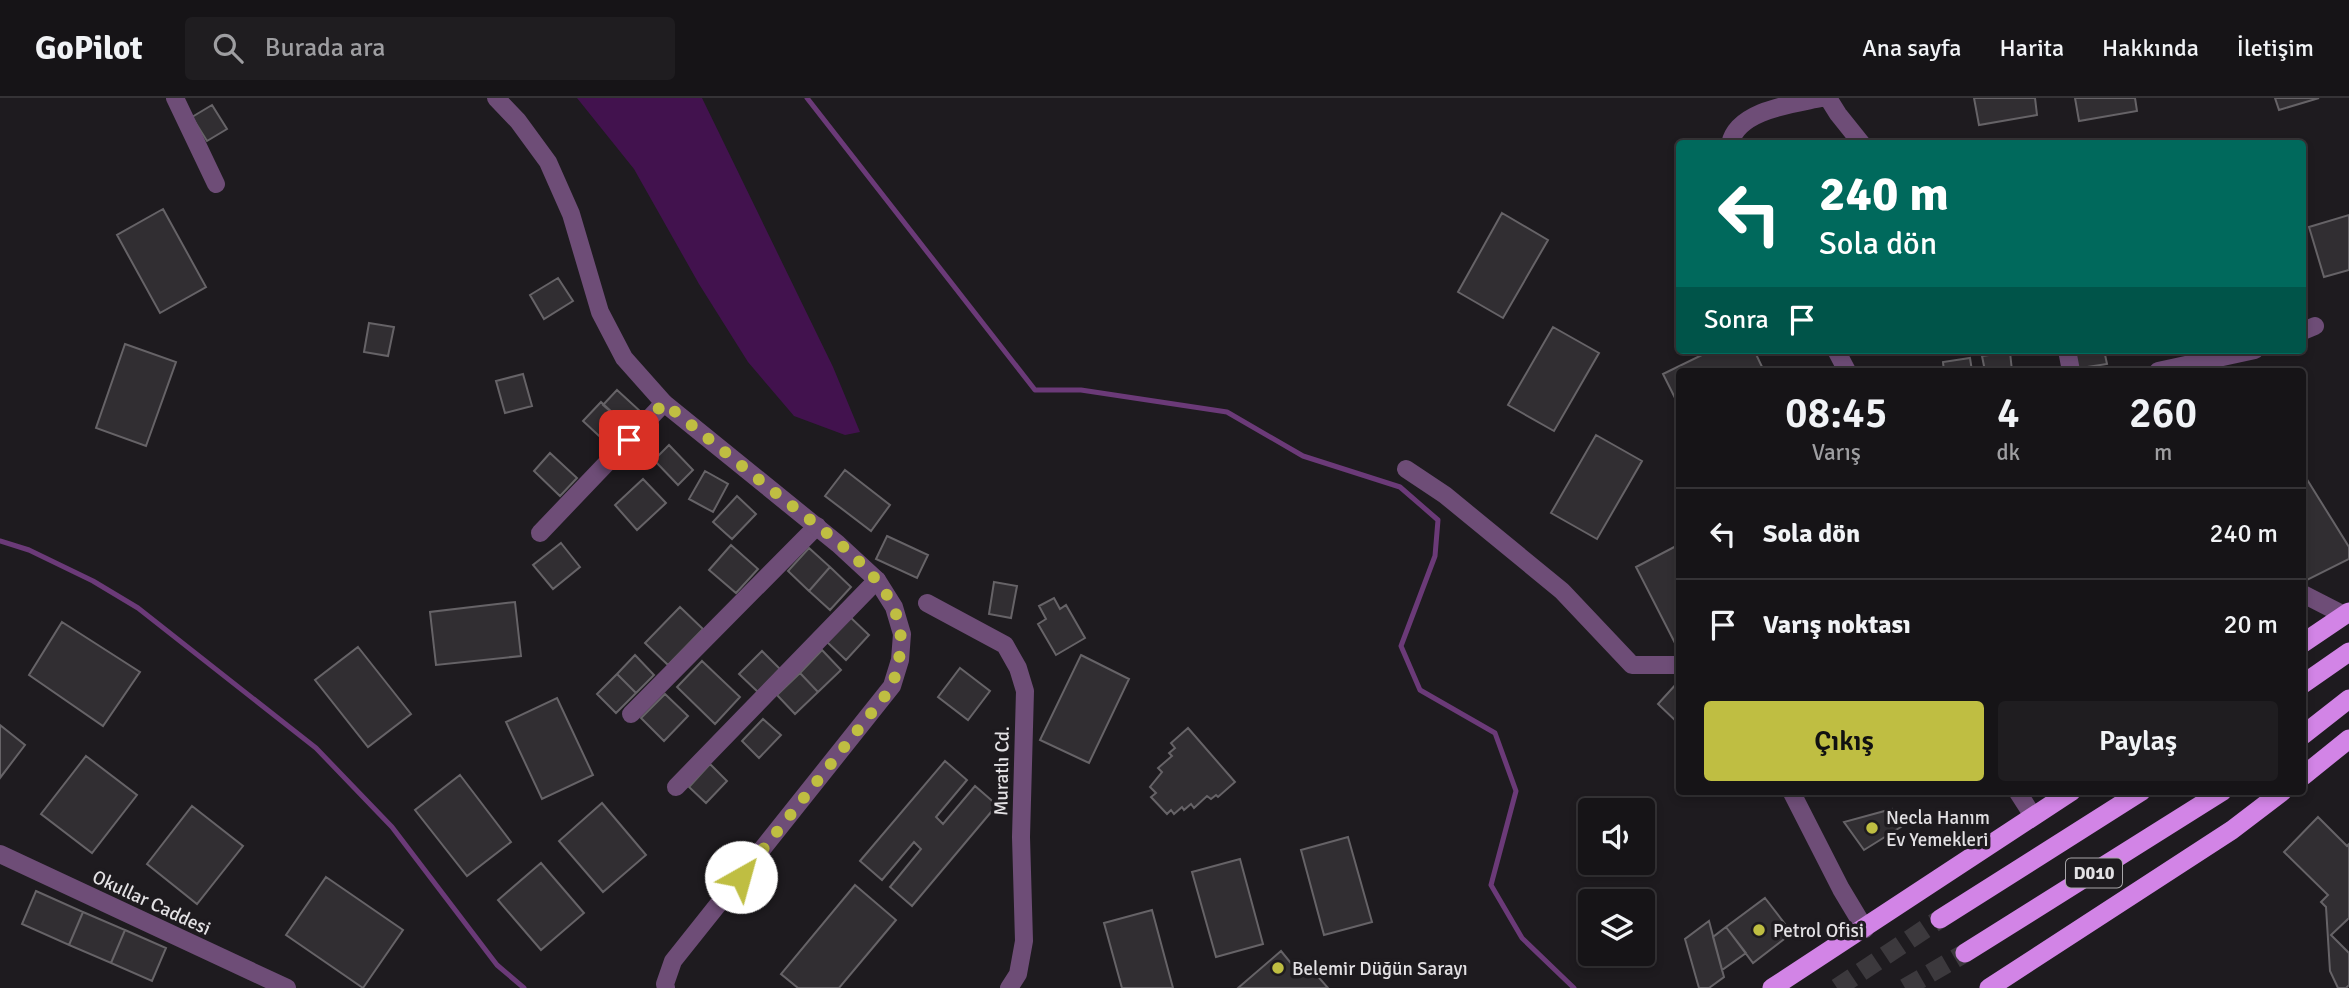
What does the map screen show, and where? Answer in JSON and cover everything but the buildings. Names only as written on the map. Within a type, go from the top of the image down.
[{"type":"highway","points":[[2306,641],[2347,613]]},
{"type":"highway","points":[[2306,682],[2349,652]]},
{"type":"highway","points":[[2306,733],[2349,699]]},
{"type":"highway","points":[[2306,774],[2349,739]]},
{"type":"highway","points":[[1772,988],[2066,795]]},
{"type":"highway","name":"D010","points":[[1940,919],[2136,795]]},
{"type":"highway","name":"D010","points":[[1965,953],[2217,795]]},
{"type":"highway","points":[[1989,988],[2232,830],[2278,795]]},
{"type":"street","points":[[174,98],[216,184]]},
{"type":"street","points":[[496,98],[518,121],[548,162],[571,214],[600,312],[624,358],[664,403],[817,526],[877,580],[894,607],[902,634],[900,660],[892,687],[674,961],[666,988]]},
{"type":"street","points":[[1730,140],[1731,136],[1753,115],[1772,108],[1821,98]]},
{"type":"street","points":[[1828,98],[1859,140]]},
{"type":"street","points":[[2172,368],[2237,354]]},
{"type":"street","points":[[540,533],[664,403]]},
{"type":"street","points":[[1406,469],[1445,495],[1562,591],[1632,665],[1676,664]]},
{"type":"street","points":[[631,714],[817,526]]},
{"type":"street","points":[[676,787],[877,580]]},
{"type":"street","points":[[2306,595],[2347,613]]},
{"type":"street","name":"Muratlı Cd.","points":[[927,603],[1005,645],[1018,668],[1025,691],[1021,838],[1024,941],[1018,974],[1009,988]]},
{"type":"street","points":[[1793,795],[1841,889],[1865,929]]},
{"type":"street","points":[[2020,795],[2033,816]]},
{"type":"street","name":"Okullar Caddesi","points":[[0,854],[287,988]]},
{"type":"shaded area","points":[[577,98],[702,98],[833,367],[860,432],[845,435],[794,416],[748,362],[699,284],[634,169]]},
{"type":"waterway","points":[[807,98],[1035,390],[1081,390],[1227,412],[1303,456],[1400,487],[1438,520],[1435,556],[1401,646],[1420,690],[1495,733],[1516,791],[1491,885],[1522,938],[1574,988]]},
{"type":"waterway","points":[[0,541],[29,550],[93,581],[138,608],[316,748],[392,827],[497,965],[524,988]]},
{"type":"tunnel","points":[[1837,988],[1940,919]]},
{"type":"tunnel","points":[[1905,988],[1965,953]]},
{"type":"place","name":"Necla Hanım Ev Yemekleri","points":[[1872,828]]},
{"type":"place","name":"Petrol Ofisi","points":[[1759,930]]},
{"type":"place","name":"Belemir Düğün Sarayı","points":[[1278,968]]},
{"type":"route","points":[[629,440],[664,403],[838,544],[877,580],[894,607],[902,634],[900,660],[892,687],[741,877]]}]
